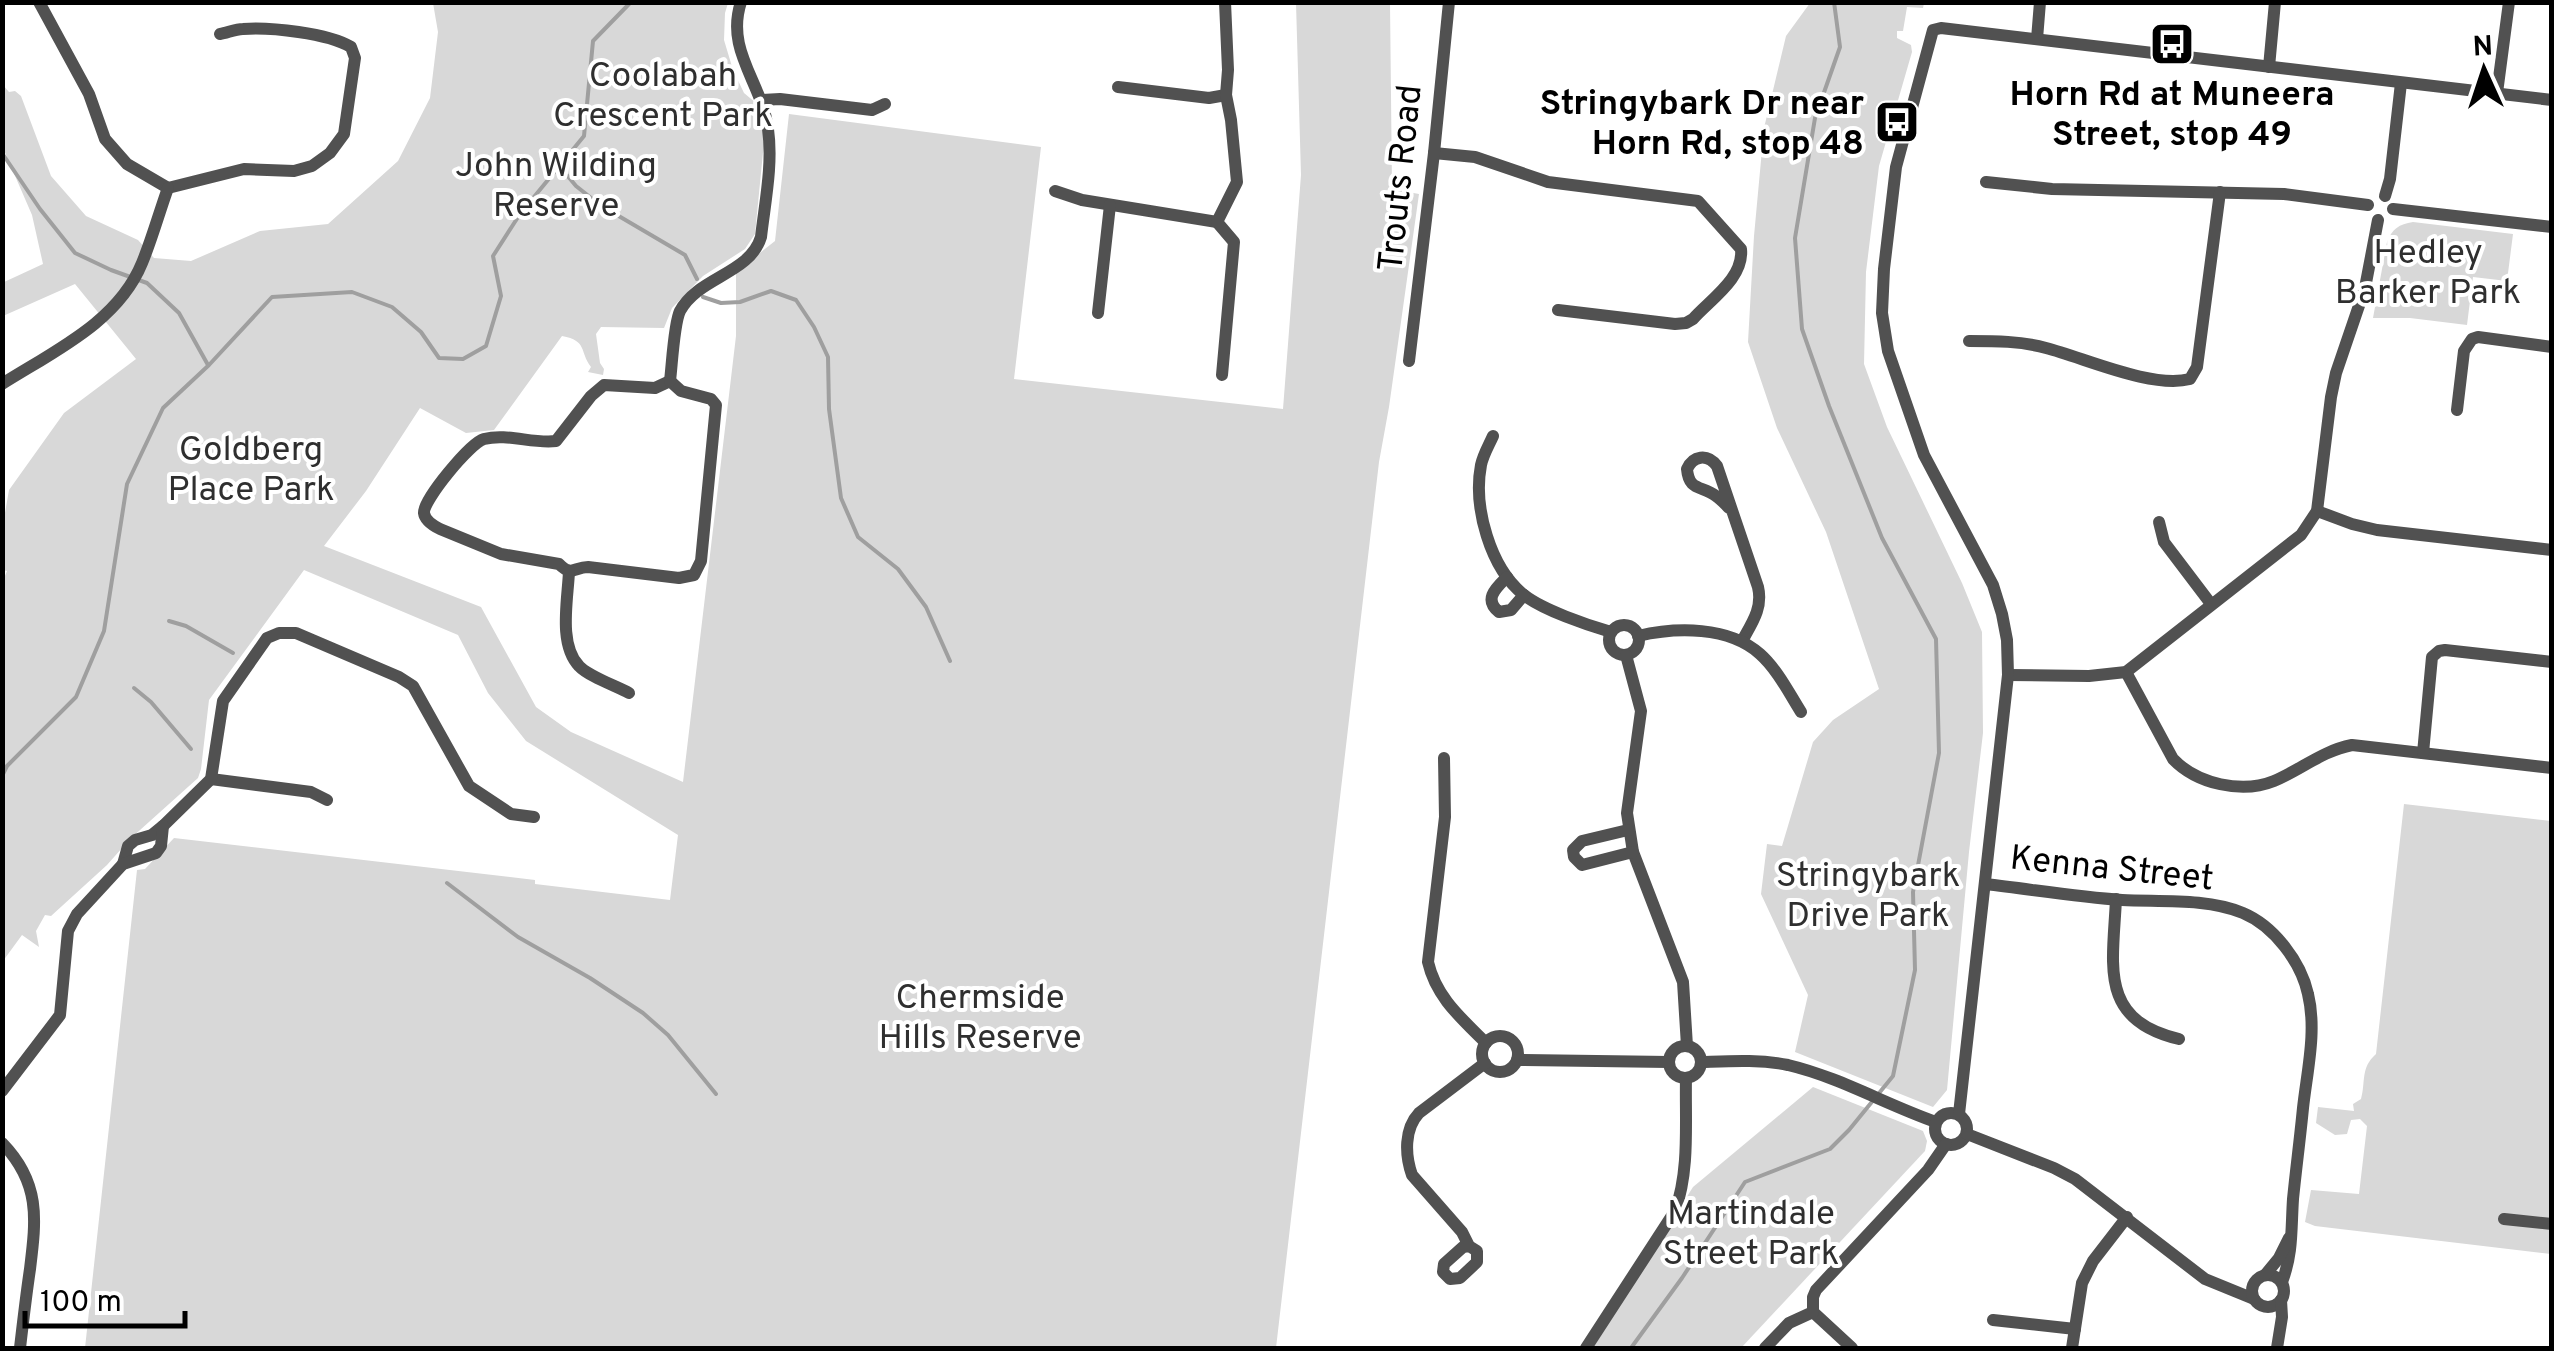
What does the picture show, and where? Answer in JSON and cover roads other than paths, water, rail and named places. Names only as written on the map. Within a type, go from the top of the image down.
[{"type":"street","points":[[38,2],[88,94],[105,138],[127,164],[168,188],[244,169],[294,171],[312,166],[330,153],[344,134],[356,58],[352,47],[316,34],[242,29],[220,34]]},
{"type":"street","points":[[670,381],[679,313],[704,285],[748,258],[759,245],[770,146],[762,100],[740,54],[736,29],[741,2]]},
{"type":"street","points":[[1217,222],[1237,182],[1226,95],[1225,2]]},
{"type":"street","name":"Trouts Road","points":[[1408,361],[1448,2]]},
{"type":"street","points":[[2037,39],[2040,2]]},
{"type":"street","points":[[2269,67],[2275,2]]},
{"type":"street","points":[[2497,94],[2509,2]]},
{"type":"street","points":[[1959,1114],[2008,675],[2007,640],[1993,586],[1924,455],[1888,350],[1882,313],[1896,167],[1933,30],[2552,100]]},
{"type":"street","points":[[2385,196],[2401,83]]},
{"type":"street","points":[[1118,87],[1210,98],[1226,95]]},
{"type":"street","points":[[762,100],[872,110],[885,104]]},
{"type":"street","points":[[1434,153],[1475,157],[1548,182],[1698,200],[1741,249],[1739,271],[1686,323],[1558,310]]},
{"type":"street","points":[[1986,182],[2052,189],[2284,194],[2368,205]]},
{"type":"street","points":[[2,384],[104,318],[125,293],[142,263],[168,188]]},
{"type":"street","points":[[1055,191],[1082,200],[1217,222],[1234,242],[1222,374]]},
{"type":"street","points":[[1968,341],[2043,347],[2130,374],[2169,382],[2190,379],[2197,367],[2220,192]]},
{"type":"street","points":[[2368,205],[2374,197],[2385,196],[2393,209]]},
{"type":"street","points":[[1098,313],[1110,205]]},
{"type":"street","points":[[2368,205],[2378,220],[2386,218],[2393,209]]},
{"type":"street","points":[[2393,209],[2552,226]]},
{"type":"street","points":[[2008,675],[2089,676],[2126,672],[2301,535],[2318,511],[2331,397],[2366,288],[2378,220]]},
{"type":"street","points":[[2457,410],[2464,351],[2472,339],[2552,347]]},
{"type":"street","points":[[670,381],[680,390],[711,399],[716,405],[698,568],[694,574],[679,578],[588,567],[570,571],[559,564],[501,554],[430,524],[425,506],[459,458],[476,442],[494,438],[556,441],[604,385],[655,388],[670,381]]},
{"type":"street","points":[[1493,436],[1481,466],[1481,501],[1491,549],[1507,577],[1524,595],[1588,625],[1610,632],[1623,625],[1632,628],[1638,636],[1638,646],[1626,655],[1618,654],[1608,640],[1610,632]]},
{"type":"street","points":[[1729,508],[1760,596],[1758,611],[1742,641]]},
{"type":"street","points":[[2318,511],[2377,530],[2552,550]]},
{"type":"street","points":[[2159,522],[2164,542],[2212,604]]},
{"type":"street","points":[[570,571],[567,631],[571,652],[580,668],[629,693]]},
{"type":"street","points":[[1507,577],[1492,595],[1494,608],[1498,612],[1511,610],[1524,595]]},
{"type":"street","points":[[1638,636],[1683,630],[1742,641],[1769,663],[1801,712]]},
{"type":"street","points":[[2,1092],[60,1015],[68,931],[78,914],[123,864],[156,854],[163,826],[210,778],[223,701],[267,638],[296,633],[413,686],[469,786],[511,814],[534,817]]},
{"type":"street","points":[[2423,753],[2434,654],[2446,650],[2552,662]]},
{"type":"street","points":[[1626,655],[1641,711],[1628,830],[1683,982],[1687,1046]]},
{"type":"street","points":[[2126,672],[2173,759],[2196,777],[2213,782],[2258,785],[2325,752],[2352,746],[2552,768]]},
{"type":"street","points":[[1444,758],[1445,817],[1428,962],[1432,978],[1448,1005],[1486,1043]]},
{"type":"street","points":[[210,778],[311,792],[328,800]]},
{"type":"street","points":[[1628,830],[1582,841],[1573,850],[1574,857],[1582,865],[1633,852]]},
{"type":"street","name":"Kenna Street","points":[[1985,884],[2116,900],[2206,905],[2242,912],[2262,924],[2302,974],[2312,1029],[2290,1261],[2282,1282],[2277,1348]]},
{"type":"street","points":[[2116,900],[2112,968],[2117,994],[2143,1026],[2156,1034],[2179,1039]]},
{"type":"street","points":[[1496,1037],[1515,1044],[1518,1055],[1510,1070],[1493,1071],[1485,1064],[1482,1053],[1486,1043],[1496,1037]]},
{"type":"street","points":[[1687,1046],[1695,1050],[1701,1062],[1698,1071],[1686,1078],[1674,1074],[1668,1062],[1676,1048],[1687,1046]]},
{"type":"street","points":[[1517,1060],[1668,1062]]},
{"type":"street","points":[[1701,1062],[1789,1066],[1936,1122]]},
{"type":"street","points":[[1469,1246],[1462,1232],[1412,1175],[1408,1142],[1412,1121],[1419,1113],[1485,1064]]},
{"type":"street","points":[[1586,1348],[1675,1211],[1683,1176],[1686,1078]]},
{"type":"street","points":[[1954,1112],[1966,1120],[1967,1134],[1956,1144],[1946,1144],[1936,1133],[1936,1122],[1943,1114],[1954,1112]]},
{"type":"street","points":[[1967,1134],[2075,1179],[2205,1279],[2260,1303],[2274,1306],[2281,1300]]},
{"type":"street","points":[[2,1144],[28,1180],[36,1218],[20,1348]]},
{"type":"street","points":[[1852,1348],[1813,1312],[1816,1290],[1928,1170],[1946,1144]]},
{"type":"street","points":[[2072,1348],[2082,1283],[2126,1217]]},
{"type":"street","points":[[2504,1219],[2552,1224]]},
{"type":"street","name":"Kenna Street","points":[[2259,1279],[2280,1258],[2290,1236]]},
{"type":"street","points":[[2205,1279],[2274,1276],[2282,1282]]},
{"type":"street","points":[[2259,1279],[2252,1291],[2279,1333]]},
{"type":"street","points":[[1765,1348],[1790,1323],[1813,1312]]},
{"type":"street","points":[[1993,1320],[2075,1329]]},
{"type":"waterway","points":[[2,776],[7,766],[76,697],[104,631],[127,484],[163,408],[272,297],[352,292],[392,307],[421,332],[439,358],[463,359],[486,346],[501,296],[493,256],[520,214],[584,136],[593,41],[631,2]]},
{"type":"waterway","points":[[1631,1348],[1745,1182],[1830,1149],[1893,1076],[1915,970],[1913,892],[1939,753],[1936,639],[1882,538],[1802,329],[1795,238],[1815,118],[1840,47],[1834,2]]},
{"type":"waterway","points":[[2,153],[75,253],[147,283],[179,313],[208,365]]},
{"type":"waterway","points":[[561,168],[600,205],[685,255],[697,279]]},
{"type":"waterway","points":[[703,297],[721,303],[740,302],[771,291],[796,300],[828,357],[829,409],[841,498],[858,537],[898,569],[926,607],[950,661]]},
{"type":"waterway","points":[[169,621],[186,626],[233,653]]},
{"type":"waterway","points":[[134,688],[191,749]]},
{"type":"waterway","points":[[447,883],[518,937],[643,1013],[668,1035],[716,1094]]},
{"type":"place","name":"Horn Rd at Muneera Street, stop 49","points":[[2172,44]]},
{"type":"place","name":"Stringybark Dr near Horn Rd, stop 48","points":[[1897,122]]},
{"type":"park label","name":"Coolabah Crescent Park","points":[[663,94]]},
{"type":"park label","name":"John Wilding Reserve","points":[[556,184]]},
{"type":"park label","name":"Hedley Barker Park","points":[[2428,271]]},
{"type":"park label","name":"Goldberg Place Park","points":[[251,468]]},
{"type":"park label","name":"Stringybark Drive Park","points":[[1868,894]]},
{"type":"park label","name":"Chermside Hills Reserve","points":[[980,1016]]},
{"type":"park label","name":"Martindale Street Park","points":[[1751,1232]]}]
